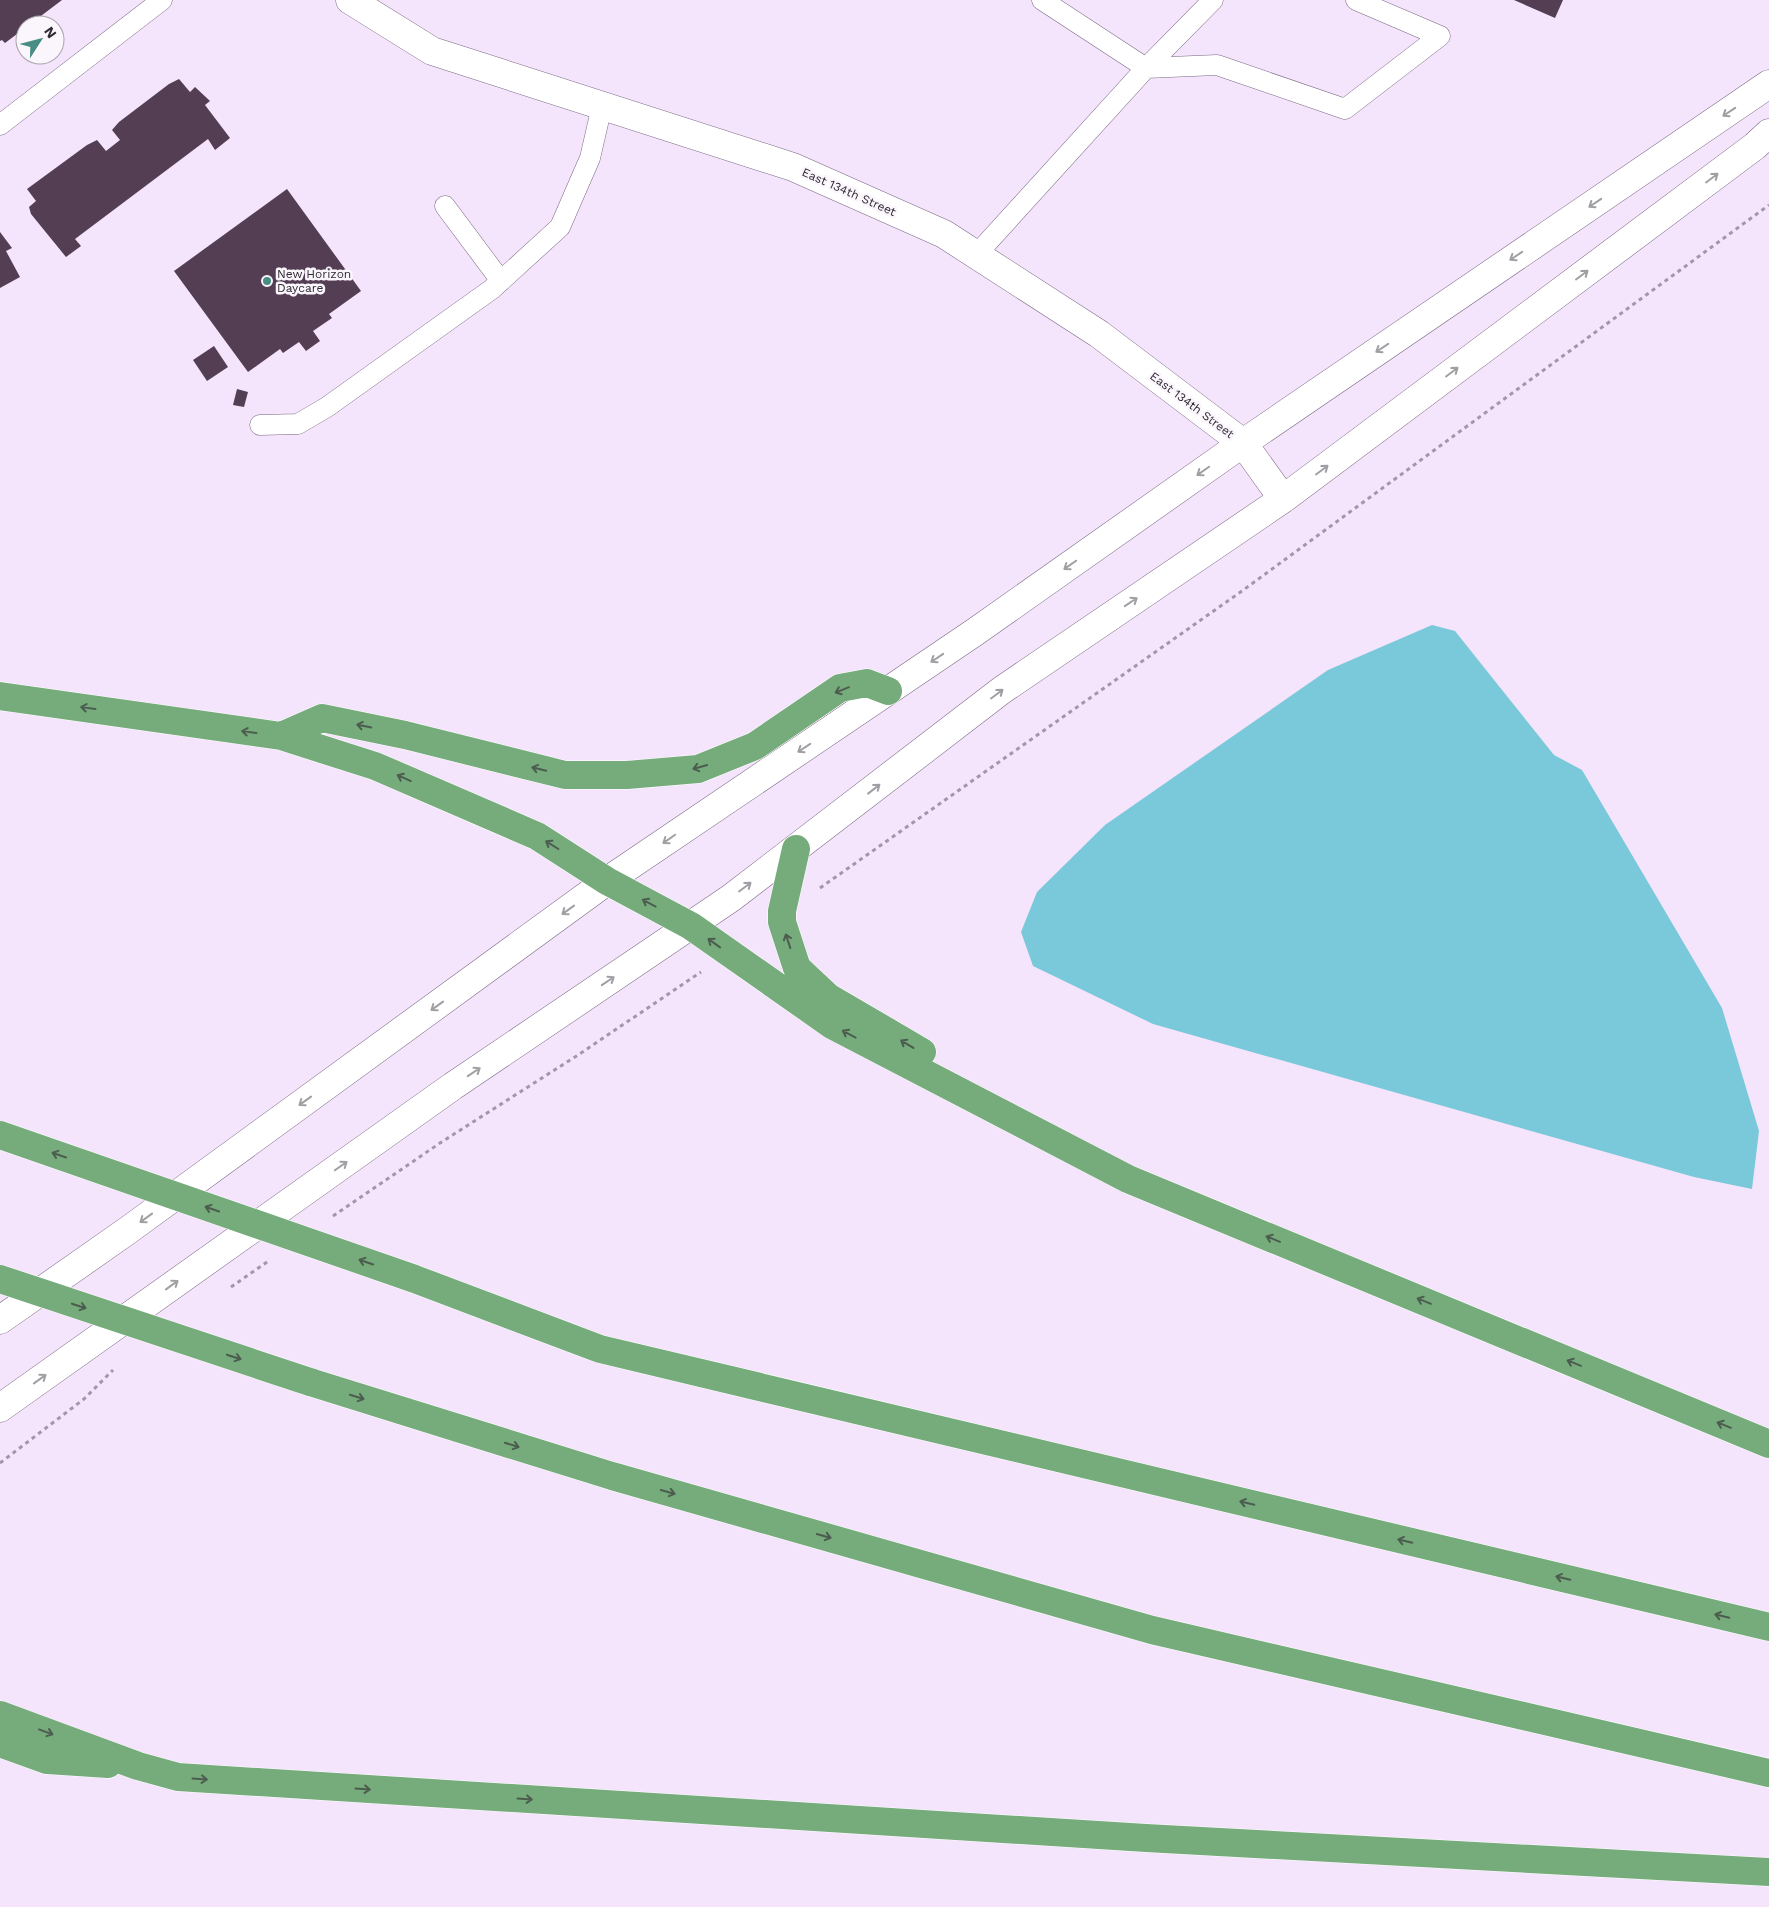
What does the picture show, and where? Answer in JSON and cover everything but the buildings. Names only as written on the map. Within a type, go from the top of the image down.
[{"type":"highway","points":[[281,736],[322,718],[404,735],[565,775],[627,775],[698,769],[755,746],[840,688],[867,683],[888,691]]},
{"type":"highway","points":[[0,696],[281,736],[375,766],[537,836],[607,881],[691,926],[832,1025],[1128,1179],[1769,1444]]},
{"type":"highway","points":[[796,849],[782,911],[782,922],[797,968],[828,997],[1020,1110],[1032,1129]]},
{"type":"highway","points":[[0,1135],[412,1278],[600,1349],[1769,1627]]},
{"type":"highway","points":[[0,1279],[310,1382],[612,1476],[1152,1630],[1769,1773]]},
{"type":"highway","points":[[0,1715],[138,1766],[178,1777],[1146,1838],[1769,1872]]},
{"type":"highway","points":[[0,1744],[47,1760],[138,1766]]},
{"type":"street","name":"East 134th Street","points":[[350,0],[432,51],[793,167],[944,234],[1100,334],[1243,443],[1282,499]]},
{"type":"street","points":[[0,1320],[127,1232],[607,881],[975,632],[1243,443],[1769,84]]},
{"type":"street","points":[[0,1408],[445,1092],[691,926],[796,849],[1002,690],[1282,499],[1755,146],[1769,133]]},
{"type":"lane","points":[[0,125],[162,0]]},
{"type":"lane","points":[[1042,0],[1146,68],[1217,65],[1345,109],[1440,36],[1356,0]]},
{"type":"lane","points":[[976,255],[1146,68],[1213,0]]},
{"type":"lane","points":[[260,426],[298,424],[327,407],[492,290],[560,226],[590,158],[602,106]]},
{"type":"lane","points":[[445,206],[501,281]]},
{"type":"path","points":[[782,911],[796,900],[824,886],[1242,591],[1769,205]]},
{"type":"path","points":[[327,1220],[440,1143],[578,1056],[728,953]]},
{"type":"path","points":[[231,1287],[271,1259]]},
{"type":"path","points":[[0,1463],[84,1399],[119,1366]]},
{"type":"water","points":[[1432,625],[1455,631],[1554,755],[1582,770],[1722,1008],[1759,1131],[1752,1189],[1694,1177],[1153,1024],[1033,966],[1021,932],[1037,892],[1105,825],[1328,670]]},
{"type":"place","name":"New Horizon Daycare","points":[[267,281]]}]
